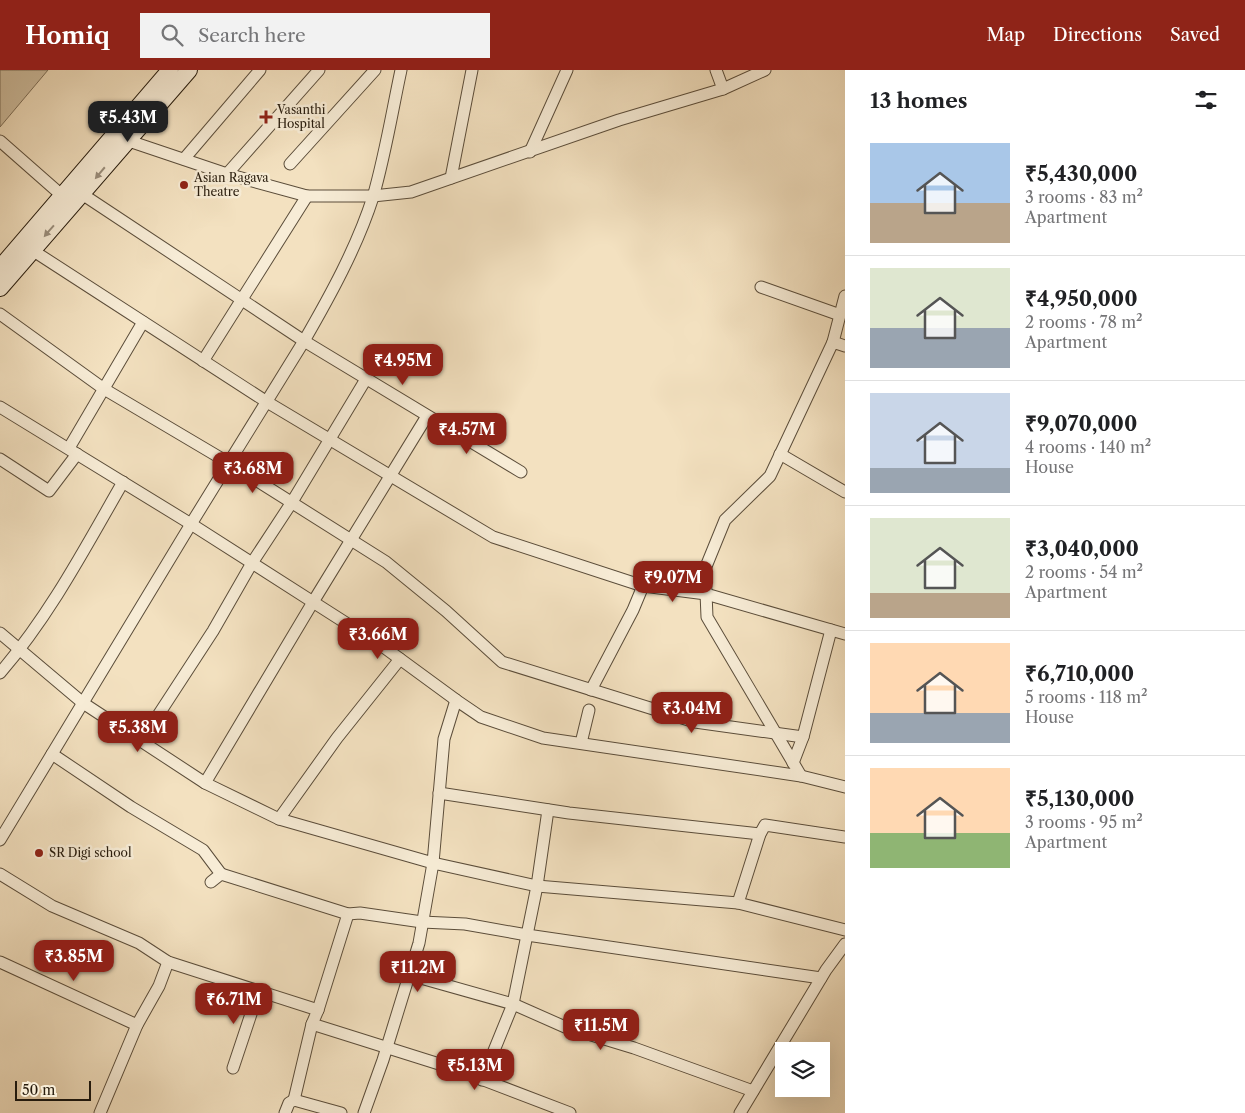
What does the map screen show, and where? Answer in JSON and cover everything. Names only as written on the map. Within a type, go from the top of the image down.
[{"type":"main road","points":[[0,288],[121,138],[170,70]]},
{"type":"main road","points":[[121,138],[189,70]]},
{"type":"main road","points":[[0,268],[72,198]]},
{"type":"street","points":[[184,159],[260,70]]},
{"type":"street","points":[[227,174],[318,70]]},
{"type":"street","points":[[290,164],[375,70]]},
{"type":"street","points":[[0,840],[304,341],[327,300],[362,226],[373,196],[401,70]]},
{"type":"street","points":[[451,178],[472,70]]},
{"type":"street","points":[[530,152],[567,70]]},
{"type":"street","points":[[716,70],[723,89]]},
{"type":"street","points":[[121,138],[227,174],[307,196],[373,196],[411,192],[619,120],[723,89],[765,70]]},
{"type":"street","points":[[0,141],[72,198],[521,472]]},
{"type":"street","points":[[203,361],[307,196]]},
{"type":"street","points":[[32,250],[266,402],[493,537],[641,591],[706,594],[845,634]]},
{"type":"street","points":[[761,287],[840,314]]},
{"type":"street","points":[[800,776],[708,618],[705,569],[725,520],[770,476],[833,342],[845,296]]},
{"type":"street","points":[[0,314],[104,387],[386,562],[446,611],[502,662],[696,722],[803,737]]},
{"type":"street","points":[[0,459],[49,491],[73,451],[104,387],[143,322]]},
{"type":"street","points":[[833,342],[845,346]]},
{"type":"street","points":[[142,740],[213,631],[252,563],[292,502],[366,379]]},
{"type":"street","points":[[0,407],[191,524],[313,602],[400,659],[481,717],[543,738],[800,776],[845,788]]},
{"type":"street","points":[[205,783],[389,475],[427,416]]},
{"type":"street","points":[[780,454],[845,492]]},
{"type":"street","points":[[0,673],[20,650],[55,600],[123,482]]},
{"type":"street","points":[[591,690],[641,591]]},
{"type":"street","points":[[793,763],[803,737],[831,630]]},
{"type":"street","points":[[0,633],[83,703],[205,783],[278,818],[433,862],[537,886],[738,903],[845,930]]},
{"type":"street","points":[[278,818],[337,738],[400,659]]},
{"type":"street","points":[[364,1113],[388,1047],[410,975],[422,922],[433,862],[444,739],[456,700]]},
{"type":"street","points":[[581,743],[589,710]]},
{"type":"street","points":[[52,754],[131,807],[203,850],[221,874],[348,914],[360,913],[422,922],[465,924],[526,935],[821,978]]},
{"type":"street","points":[[439,793],[548,810],[760,834]]},
{"type":"street","points":[[482,1080],[513,1004],[537,886],[548,810]]},
{"type":"street","points":[[738,903],[760,834],[766,825],[845,837]]},
{"type":"street","points":[[0,874],[52,906],[138,943],[168,962],[318,1010]]},
{"type":"street","points":[[211,882],[221,874]]},
{"type":"street","points":[[285,1113],[289,1103],[294,1100],[312,1024],[348,914]]},
{"type":"street","points":[[740,1113],[821,978],[840,959],[845,944]]},
{"type":"street","points":[[0,962],[137,1025]]},
{"type":"street","points":[[100,1113],[137,1025],[159,986],[168,962]]},
{"type":"street","points":[[410,975],[513,1004],[565,1027],[634,1048],[753,1091]]},
{"type":"street","points":[[233,1068],[259,990]]},
{"type":"street","points":[[312,1024],[388,1047],[482,1080],[547,1109],[570,1113]]},
{"type":"street","points":[[294,1100],[341,1113]]},
{"type":"shaded area","points":[[0,70],[48,70],[0,127]]},
{"type":"place","name":"Vasanthi Hospital","points":[[266,117]]},
{"type":"place","name":"Asian Ragava Theatre","points":[[184,185]]},
{"type":"place","name":"SR Digi school","points":[[39,853]]}]
